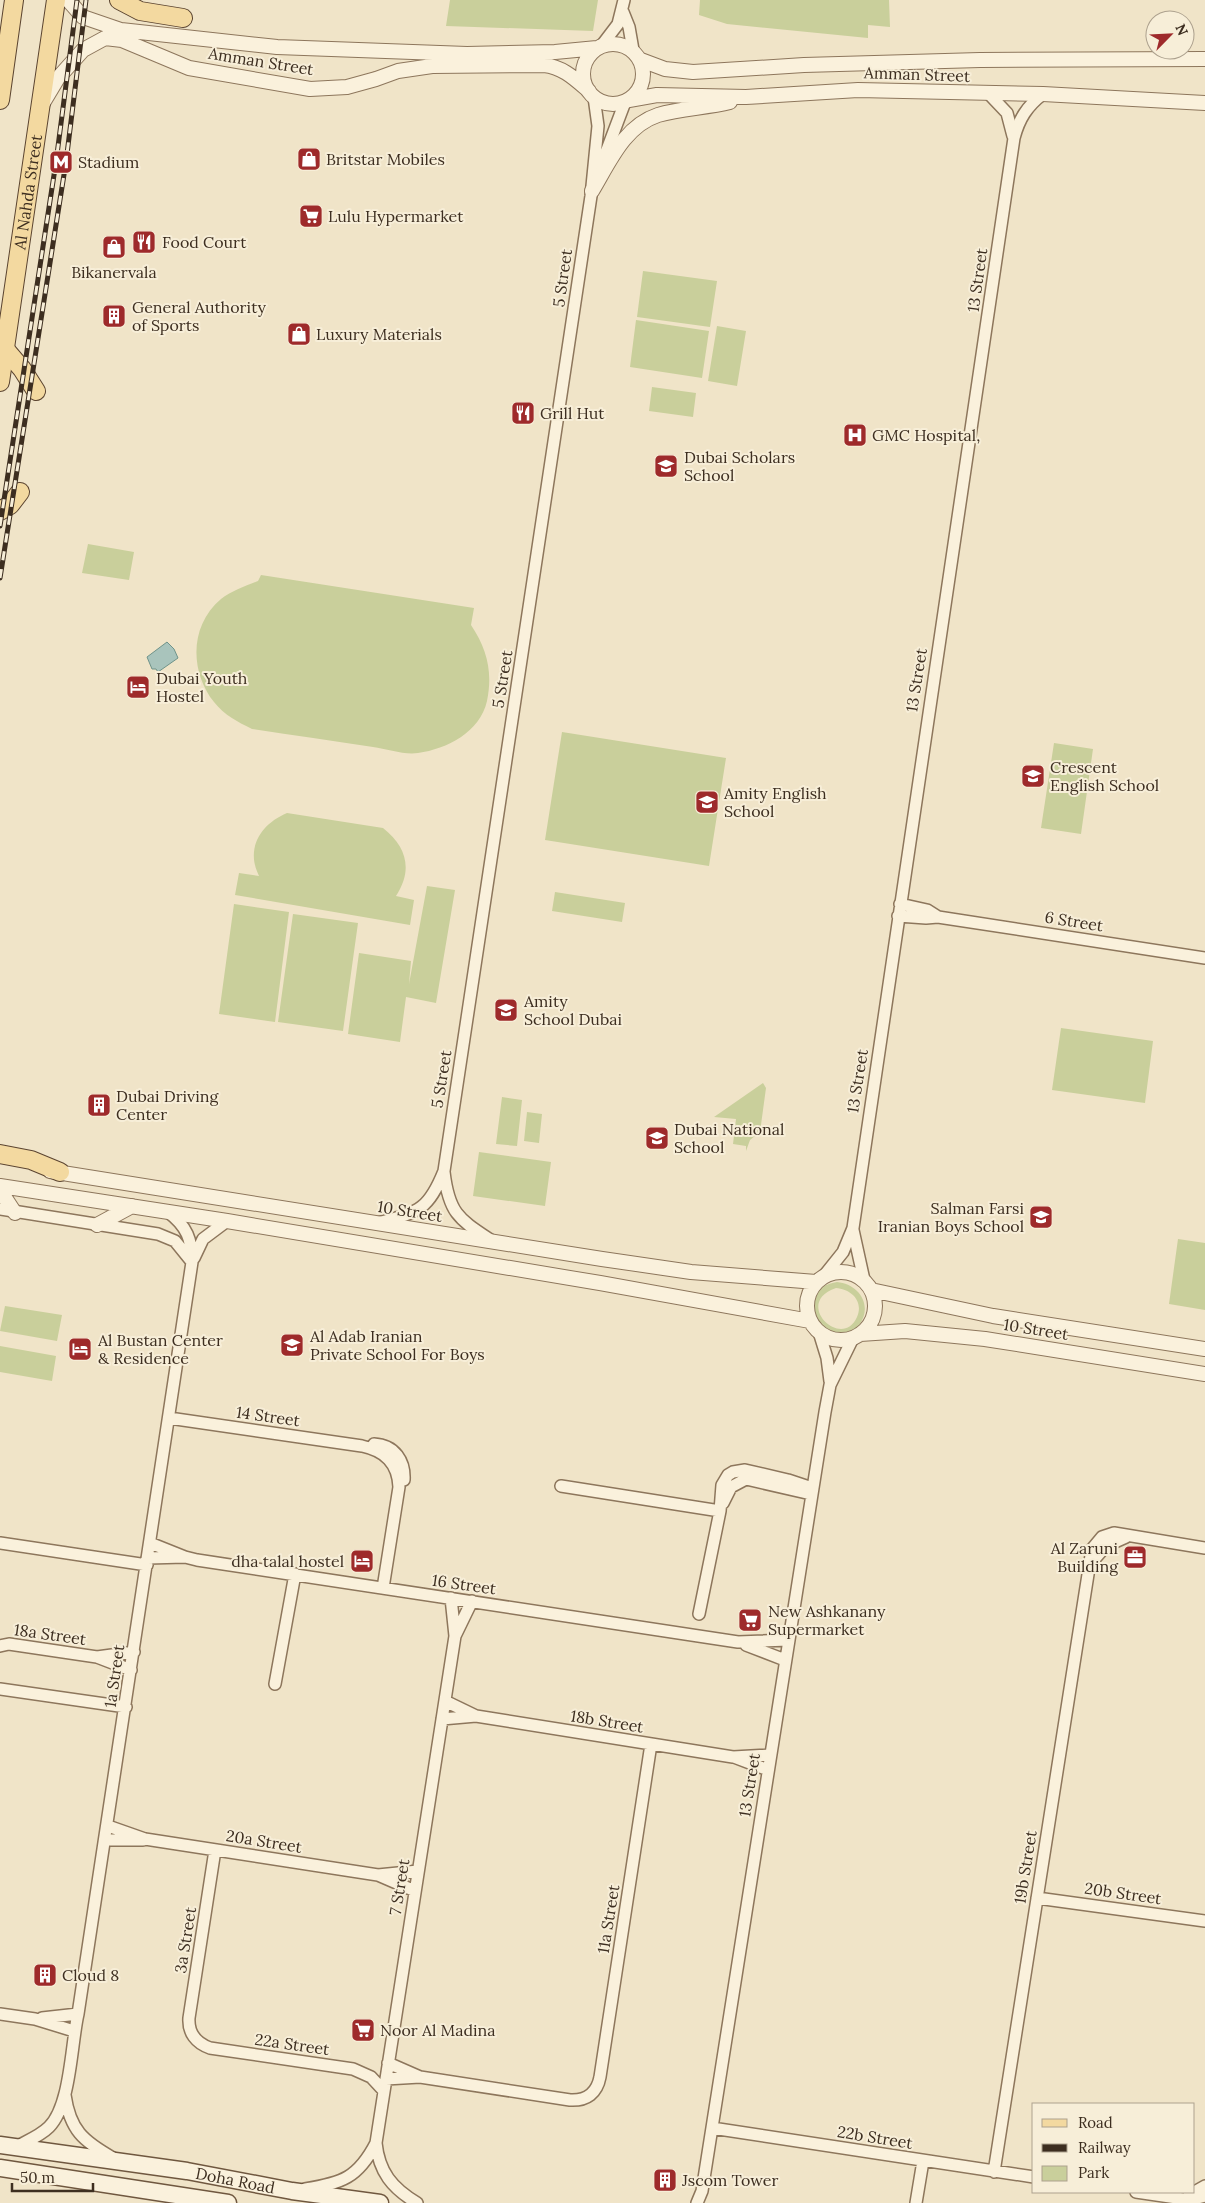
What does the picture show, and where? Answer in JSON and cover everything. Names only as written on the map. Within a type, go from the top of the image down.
[{"type":"main road","points":[[0,100],[14,0]]},
{"type":"main road","name":"Al Nahda Street","points":[[0,382],[56,0]]},
{"type":"main road","points":[[119,0],[140,11],[183,18]]},
{"type":"main road","points":[[5,349],[22,369],[36,391]]},
{"type":"main road","points":[[0,511],[10,505],[20,492]]},
{"type":"main road","points":[[0,1154],[31,1160],[60,1172]]},
{"type":"main road","name":"Doha Road","points":[[8,2146],[187,2171],[292,2191],[380,2203]]},
{"type":"main road","name":"Doha Road","points":[[0,2168],[184,2200],[228,2203]]},
{"type":"main road","points":[[184,2200],[189,2187],[197,2183],[292,2191]]},
{"type":"street","name":"Amman Street","points":[[68,0],[83,18],[121,30],[277,47],[467,54],[562,52],[600,46]]},
{"type":"street","points":[[623,12],[644,75],[643,82],[635,95],[627,101],[612,104],[592,94],[583,76],[586,60],[614,30],[623,12],[624,0]]},
{"type":"street","name":"Amman Street","points":[[42,103],[58,78],[83,50],[105,38],[122,40],[189,68],[298,88],[347,87],[376,80],[398,70],[432,66],[544,65],[564,71],[592,94]]},
{"type":"street","points":[[600,46],[618,43],[637,55]]},
{"type":"street","name":"Amman Street","points":[[637,55],[665,69],[693,72],[804,65],[980,60],[1205,59]]},
{"type":"street","name":"Amman Street","points":[[627,101],[668,95],[746,97],[858,90],[1043,94],[1205,103]]},
{"type":"street","name":"5 Street","points":[[377,1223],[407,1215],[424,1206],[436,1190],[444,1171],[592,191],[598,126],[592,94]]},
{"type":"street","name":"13 Street","points":[[989,94],[1007,113],[1014,138]]},
{"type":"street","name":"13 Street","points":[[819,1279],[843,1252],[853,1228],[1014,138],[1018,124],[1026,110],[1043,94]]},
{"type":"street","points":[[592,191],[622,142],[640,124],[658,115],[714,106],[746,97]]},
{"type":"street","name":"5 Street","points":[[592,191],[627,101]]},
{"type":"street","name":"6 Street","points":[[899,910],[927,910],[938,917],[1205,958]]},
{"type":"street","name":"10 Street","points":[[0,1163],[691,1272],[819,1279]]},
{"type":"street","name":"5 Street","points":[[444,1171],[449,1200],[459,1218],[492,1241]]},
{"type":"street","points":[[0,1186],[227,1221],[683,1297],[815,1327],[830,1338],[841,1340],[857,1336],[873,1317],[875,1303],[867,1285],[848,1272],[830,1273],[819,1279],[811,1289],[806,1305],[815,1327]]},
{"type":"street","points":[[0,1190],[15,1213]]},
{"type":"street","points":[[97,1225],[132,1206]]},
{"type":"street","points":[[0,1209],[15,1213],[167,1236],[182,1247],[192,1262]]},
{"type":"street","name":"1a Street","points":[[8,2146],[49,2128],[58,2115],[64,2093],[78,2014],[106,1840],[192,1262],[191,1240],[188,1232],[168,1212]]},
{"type":"street","name":"1a Street","points":[[192,1262],[202,1239],[227,1221]]},
{"type":"street","name":"13 Street","points":[[853,1228],[867,1285]]},
{"type":"street","name":"10 Street","points":[[867,1285],[993,1316],[1205,1349]]},
{"type":"street","name":"13 Street","points":[[697,2203],[702,2190],[830,1385],[827,1358],[815,1327]]},
{"type":"street","name":"10 Street","points":[[857,1336],[904,1331],[985,1339],[1205,1374]]},
{"type":"street","name":"13 Street","points":[[830,1385],[857,1336]]},
{"type":"street","name":"14 Street","points":[[169,1418],[362,1446],[374,1449],[390,1459],[399,1479],[398,1498],[383,1588]]},
{"type":"street","points":[[699,1614],[720,1511],[722,1485],[728,1475],[733,1472],[753,1472],[812,1491]]},
{"type":"street","points":[[561,1486],[720,1511]]},
{"type":"street","name":"19b Street","points":[[994,2172],[1089,1566],[1106,1546],[1130,1536],[1205,1548]]},
{"type":"street","name":"16 Street","points":[[0,1543],[148,1562],[185,1557]]},
{"type":"street","name":"16 Street","points":[[150,1543],[185,1557],[738,1642],[788,1640]]},
{"type":"street","points":[[275,1684],[295,1574]]},
{"type":"street","name":"7 Street","points":[[416,2203],[402,2194],[386,2178],[378,2157],[376,2143],[455,1636],[451,1598]]},
{"type":"street","name":"7 Street","points":[[455,1636],[472,1601]]},
{"type":"street","name":"16 Street","points":[[738,1642],[785,1660]]},
{"type":"street","name":"18a Street","points":[[0,1646],[9,1644],[97,1657],[131,1670]]},
{"type":"street","name":"18a Street","points":[[97,1657],[134,1652]]},
{"type":"street","points":[[0,1689],[126,1707]]},
{"type":"street","name":"18b Street","points":[[445,1701],[476,1716]]},
{"type":"street","name":"18b Street","points":[[442,1719],[476,1716],[733,1757],[768,1770]]},
{"type":"street","name":"11a Street","points":[[420,2076],[570,2100],[580,2100],[590,2096],[597,2088],[652,1744]]},
{"type":"street","name":"18b Street","points":[[733,1757],[770,1755]]},
{"type":"street","name":"20a Street","points":[[108,1826],[145,1839]]},
{"type":"street","name":"20a Street","points":[[106,1840],[145,1839],[378,1875],[418,1871]]},
{"type":"street","name":"3a Street","points":[[192,2034],[189,2018],[215,1850]]},
{"type":"street","name":"20a Street","points":[[378,1875],[415,1891]]},
{"type":"street","name":"20b Street","points":[[1037,1898],[1205,1922]]},
{"type":"street","points":[[0,2014],[35,2019],[74,2031]]},
{"type":"street","points":[[35,2019],[78,2014]]},
{"type":"street","name":"22a Street","points":[[192,2034],[198,2042],[210,2048],[353,2069],[371,2077],[384,2091]]},
{"type":"street","points":[[388,2063],[420,2076]]},
{"type":"street","points":[[386,2079],[420,2076]]},
{"type":"street","name":"1a Street","points":[[64,2093],[70,2117],[79,2134],[94,2147],[118,2161]]},
{"type":"street","name":"22b Street","points":[[712,2128],[1032,2177]]},
{"type":"street","name":"7 Street","points":[[292,2191],[345,2180],[363,2166],[376,2143]]},
{"type":"street","points":[[916,2203],[922,2161]]},
{"type":"street","points":[[1175,2198],[1194,2194],[1205,2186]]},
{"type":"street","name":"13 Street","points":[[702,2190],[704,2203]]},
{"type":"street","points":[[1142,2193],[1190,2200],[1205,2196]]},
{"type":"green space","points":[[450,0],[598,0],[593,31],[446,26]]},
{"type":"green space","points":[[700,0],[889,0],[890,27],[868,25],[868,38],[727,24],[699,15]]},
{"type":"green space","points":[[643,271],[717,281],[710,327],[637,317]]},
{"type":"green space","points":[[636,320],[709,331],[702,378],[630,367]]},
{"type":"green space","points":[[717,326],[746,331],[737,386],[708,381]]},
{"type":"green space","points":[[652,387],[696,393],[693,417],[649,411]]},
{"type":"green space","points":[[88,544],[134,552],[129,580],[82,573]]},
{"type":"green space","points":[[261,575],[474,608],[471,625],[485,652],[489,671],[487,701],[477,722],[461,737],[440,748],[418,753],[401,753],[252,729],[232,718],[214,702],[200,677],[196,649],[198,636],[203,622],[221,599],[234,591],[258,581]]},
{"type":"green space","points":[[562,732],[726,758],[709,866],[545,840]]},
{"type":"green space","points":[[1054,743],[1093,749],[1081,834],[1041,828]]},
{"type":"green space","points":[[287,813],[383,828],[391,835],[402,851],[406,868],[405,877],[396,896],[414,900],[410,925],[235,895],[239,873],[259,876],[254,856],[258,838],[263,830]]},
{"type":"green space","points":[[427,886],[455,890],[436,1003],[406,997],[400,1042],[348,1034],[359,953],[411,961],[409,984]]},
{"type":"green space","points":[[555,892],[625,903],[622,922],[552,911]]},
{"type":"green space","points":[[234,904],[289,912],[275,1022],[219,1014]]},
{"type":"green space","points":[[293,914],[358,923],[343,1031],[278,1022]]},
{"type":"green space","points":[[1061,1028],[1153,1041],[1145,1103],[1052,1090]]},
{"type":"green space","points":[[763,1083],[766,1088],[760,1132],[750,1140],[746,1151],[746,1146],[733,1144],[736,1119],[714,1117]]},
{"type":"green space","points":[[502,1097],[522,1100],[517,1146],[496,1144]]},
{"type":"green space","points":[[527,1112],[542,1114],[539,1143],[524,1141]]},
{"type":"green space","points":[[479,1152],[551,1162],[545,1206],[473,1196]]},
{"type":"green space","points":[[1178,1239],[1205,1243],[1205,1310],[1169,1304]]},
{"type":"green space","points":[[837,1282],[851,1287],[861,1296],[865,1309],[864,1317],[860,1324],[849,1334],[837,1336],[826,1331],[817,1322],[812,1310],[812,1299],[820,1288]],"holes":[[[836,1288],[851,1293],[859,1306],[857,1317],[850,1326],[841,1329],[832,1327],[824,1321],[819,1313],[819,1304],[824,1295]]]},
{"type":"green space","points":[[5,1306],[62,1315],[57,1341],[0,1331]]},
{"type":"green space","points":[[0,1346],[56,1356],[52,1381],[0,1372]]},
{"type":"water","points":[[167,642],[174,649],[178,658],[158,672],[156,669],[152,669],[147,657]]},
{"type":"railway","points":[[0,526],[56,162],[77,0]]},
{"type":"railway","points":[[0,578],[66,162],[86,0]]},
{"type":"place","name":"Britstar Mobiles","points":[[309,159]]},
{"type":"place","name":"Stadium","points":[[61,162]]},
{"type":"place","name":"Lulu Hypermarket","points":[[311,216]]},
{"type":"place","name":"Food Court","points":[[144,242]]},
{"type":"place","name":"Bikanervala","points":[[114,247]]},
{"type":"place","name":"General Authority of Sports","points":[[114,316]]},
{"type":"place","name":"Luxury Materials","points":[[299,334]]},
{"type":"place","name":"Grill Hut","points":[[523,413]]},
{"type":"place","name":"GMC Hospital,","points":[[855,435]]},
{"type":"place","name":"Dubai Scholars School","points":[[666,466]]},
{"type":"place","name":"Dubai Youth Hostel","points":[[138,687]]},
{"type":"place","name":"Crescent English School","points":[[1033,776]]},
{"type":"place","name":"Amity English School","points":[[707,802]]},
{"type":"place","name":"Amity School Dubai","points":[[506,1010]]},
{"type":"place","name":"Dubai Driving Center","points":[[99,1105]]},
{"type":"place","name":"Dubai National School","points":[[657,1138]]},
{"type":"place","name":"Salman Farsi Iranian Boys School","points":[[1041,1217]]},
{"type":"place","name":"Al Adab Iranian Private School For Boys","points":[[292,1345]]},
{"type":"place","name":"Al Bustan Center & Residence","points":[[80,1349]]},
{"type":"place","name":"Al Zaruni Building","points":[[1135,1557]]},
{"type":"place","name":"dha talal hostel","points":[[362,1561]]},
{"type":"place","name":"New Ashkanany Supermarket","points":[[750,1620]]},
{"type":"place","name":"Cloud 8","points":[[45,1975]]},
{"type":"place","name":"Noor Al Madina","points":[[363,2030]]},
{"type":"place","name":"Jscom Tower","points":[[665,2180]]}]
